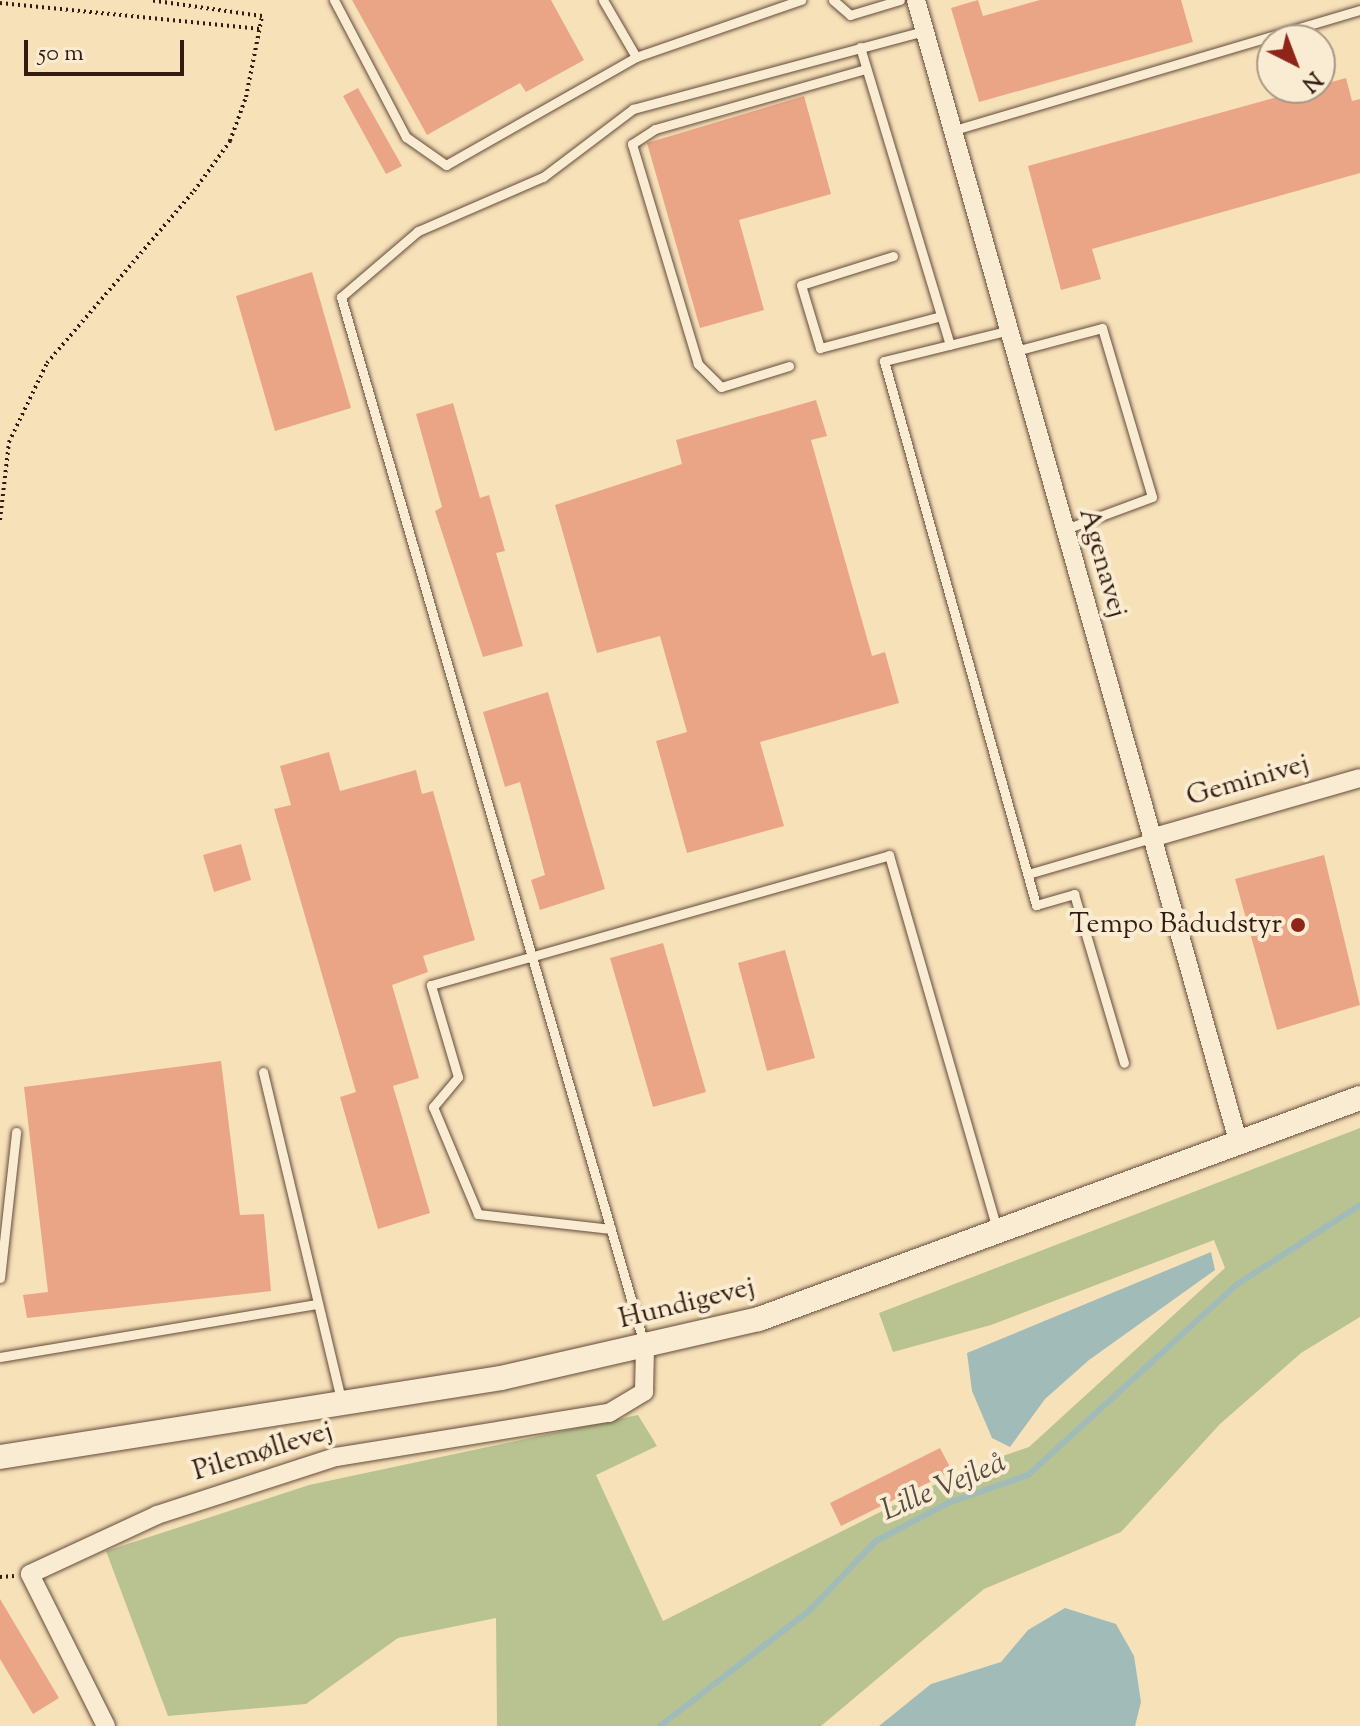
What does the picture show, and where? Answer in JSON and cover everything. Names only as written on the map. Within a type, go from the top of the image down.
[{"type":"street","name":"Agenavej","points":[[916,0],[1011,353],[1238,1141]]},
{"type":"street","name":"Geminivej","points":[[1151,838],[1360,779]]},
{"type":"street","name":"Hundigevej","points":[[0,1457],[342,1403],[645,1347],[759,1319],[998,1234],[1238,1141],[1360,1098]]},
{"type":"street","name":"Pilemøllevej","points":[[106,1726],[30,1574],[157,1515],[336,1457],[609,1413],[644,1392],[645,1347]]},
{"type":"lane","points":[[334,0],[406,137],[446,165],[636,57],[801,0]]},
{"type":"lane","points":[[603,0],[636,57]]},
{"type":"lane","points":[[833,0],[850,15],[900,0]]},
{"type":"lane","points":[[951,131],[1360,10]]},
{"type":"lane","points":[[645,1347],[341,297],[418,231],[543,177],[633,109],[924,31]]},
{"type":"lane","points":[[860,47],[950,345]]},
{"type":"lane","points":[[789,366],[721,387],[698,364],[632,144],[655,129],[866,69]]},
{"type":"lane","points":[[893,256],[801,285],[820,348],[941,316]]},
{"type":"lane","points":[[1011,353],[1102,328],[1111,356],[1152,497],[1063,530]]},
{"type":"lane","points":[[1006,331],[884,361],[1036,905],[1074,894],[1124,1063]]},
{"type":"lane","points":[[1028,874],[1151,838]]},
{"type":"lane","points":[[611,1229],[478,1214],[433,1107],[458,1077],[431,985],[530,953],[889,855],[998,1234]]},
{"type":"lane","points":[[263,1072],[342,1403]]},
{"type":"lane","points":[[0,1278],[16,1132]]},
{"type":"lane","points":[[0,1357],[317,1304]]},
{"type":"path","points":[[0,520],[9,442],[47,363],[230,141],[262,16],[149,0]]},
{"type":"path","points":[[0,3],[261,29]]},
{"type":"green space","points":[[1360,1128],[1360,1317],[1301,1353],[1220,1424],[1121,1532],[984,1589],[821,1726],[497,1726],[496,1618],[398,1638],[306,1704],[168,1716],[106,1551],[309,1485],[638,1415],[657,1446],[596,1475],[663,1621],[968,1468],[1029,1447],[1225,1268],[1214,1240],[991,1325],[893,1352],[879,1313]]},
{"type":"water","points":[[1211,1252],[1215,1270],[1089,1360],[1045,1399],[1010,1447],[992,1438],[972,1391],[967,1353]]},
{"type":"water","points":[[1065,1608],[1116,1624],[1134,1656],[1141,1702],[1135,1726],[879,1726],[931,1684],[1001,1662],[1028,1630]]},
{"type":"building","points":[[352,0],[551,0],[584,60],[526,92],[520,83],[427,135]]},
{"type":"building","points":[[978,0],[983,16],[1040,0],[1181,0],[1193,42],[979,102],[951,8]]},
{"type":"building","points":[[1346,78],[1352,101],[1360,99],[1360,173],[1092,249],[1101,279],[1061,290],[1028,166],[1256,103],[1336,104],[1336,81]]},
{"type":"building","points":[[358,88],[402,166],[386,174],[343,96]]},
{"type":"building","points":[[804,96],[831,194],[739,220],[764,310],[700,328],[647,143]]},
{"type":"building","points":[[312,272],[351,408],[275,431],[236,296]]},
{"type":"building","points":[[816,400],[827,436],[811,440],[872,656],[885,652],[899,703],[760,742],[784,826],[687,853],[656,741],[687,732],[660,636],[597,653],[555,505],[682,464],[676,440]]},
{"type":"building","points":[[453,403],[480,498],[489,495],[505,551],[496,553],[523,646],[483,657],[435,511],[442,507],[416,414]]},
{"type":"building","points":[[548,692],[605,889],[540,910],[531,880],[545,875],[520,782],[505,787],[483,712]]},
{"type":"building","points":[[329,752],[340,791],[416,770],[422,794],[433,791],[475,940],[423,956],[428,972],[392,985],[419,1078],[393,1086],[430,1213],[378,1229],[340,1097],[356,1092],[274,809],[291,805],[280,766]]},
{"type":"building","points":[[241,844],[251,880],[214,892],[203,855]]},
{"type":"building","points":[[1324,855],[1360,1005],[1277,1030],[1235,879]]},
{"type":"building","points":[[663,943],[706,1092],[653,1107],[610,958]]},
{"type":"building","points":[[785,950],[815,1058],[767,1071],[738,963]]},
{"type":"building","points":[[221,1061],[240,1215],[264,1214],[271,1291],[27,1318],[23,1295],[48,1292],[24,1087]]},
{"type":"building","points":[[940,1448],[952,1471],[841,1526],[830,1503]]},
{"type":"building","points":[[0,1599],[59,1698],[33,1714],[0,1659]]},
{"type":"waterway","name":"Lille Vejleå","points":[[660,1726],[809,1611],[876,1541],[948,1503],[1028,1475],[1236,1285],[1360,1205]]},
{"type":"place","name":"Tempo Bådudstyr","points":[[1298,925]]}]
